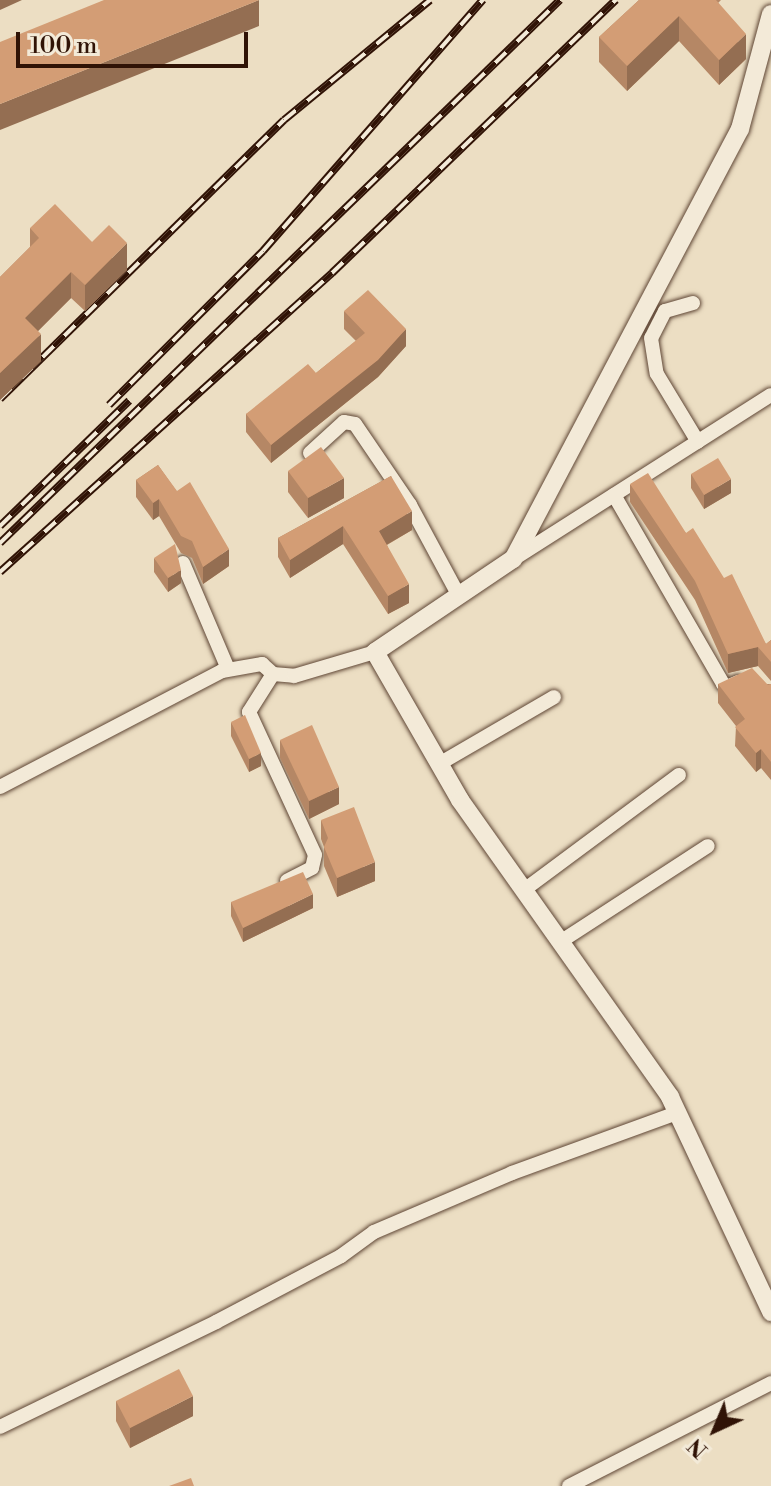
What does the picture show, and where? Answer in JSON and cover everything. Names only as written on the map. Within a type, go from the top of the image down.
[{"type":"street","points":[[513,559],[740,129],[771,14]]},
{"type":"street","points":[[693,303],[665,311],[651,338],[657,374],[698,442]]},
{"type":"street","points":[[0,787],[228,669],[262,664],[273,674],[294,676],[375,652],[513,559],[698,442],[768,402]]},
{"type":"street","points":[[310,453],[352,421],[388,486],[459,596]]},
{"type":"street","points":[[614,495],[723,684],[727,687],[755,675]]},
{"type":"street","points":[[183,563],[228,669]]},
{"type":"street","points":[[375,652],[439,764],[677,1113],[764,1280],[771,1312]]},
{"type":"street","points":[[273,674],[249,712],[315,859],[312,868],[273,888]]},
{"type":"street","points":[[439,764],[554,697]]},
{"type":"street","points":[[524,890],[679,775]]},
{"type":"street","points":[[560,942],[708,846]]},
{"type":"street","points":[[0,1427],[216,1322],[341,1256],[374,1232],[512,1173],[677,1113]]},
{"type":"street","points":[[569,1486],[771,1383]]},
{"type":"building","points":[[104,0],[259,0],[0,104],[0,42]]},
{"type":"building","points":[[639,0],[716,0],[746,34],[719,60],[679,16],[627,66],[599,37]]},
{"type":"building","points":[[55,204],[92,242],[109,225],[127,243],[85,285],[71,272],[25,318],[41,334],[0,373],[0,277],[39,238],[30,228]]},
{"type":"building","points":[[368,290],[406,329],[378,360],[271,445],[246,414],[308,364],[316,373],[365,333],[344,311]]},
{"type":"building","points":[[321,447],[344,478],[308,498],[288,471]]},
{"type":"building","points":[[718,458],[731,479],[704,495],[691,474]]},
{"type":"building","points":[[158,465],[177,491],[190,482],[229,549],[203,567],[192,541],[181,536],[159,499],[153,503],[136,480]]},
{"type":"building","points":[[648,473],[686,533],[693,528],[724,578],[732,574],[766,644],[771,640],[771,662],[758,647],[728,654],[695,581],[630,484]]},
{"type":"building","points":[[391,476],[412,511],[379,531],[409,584],[388,596],[343,526],[290,560],[278,538]]},
{"type":"building","points":[[175,544],[181,570],[168,578],[154,558]]},
{"type":"building","points":[[752,668],[768,685],[771,684],[771,762],[761,749],[756,753],[735,727],[745,719],[718,684]]},
{"type":"building","points":[[245,715],[261,753],[249,759],[231,722]]},
{"type":"building","points":[[312,725],[339,787],[309,801],[280,740]]},
{"type":"building","points":[[354,807],[375,862],[337,878],[324,847],[328,838],[321,820]]},
{"type":"building","points":[[303,872],[313,894],[243,928],[231,902]]},
{"type":"building","points":[[179,1369],[193,1396],[130,1428],[116,1401]]},
{"type":"building","points":[[191,1478],[194,1486],[169,1486]]},
{"type":"railway","points":[[0,399],[284,120],[430,0]]},
{"type":"railway","points":[[109,405],[263,251],[483,0]]},
{"type":"railway","points":[[0,543],[560,0]]},
{"type":"railway","points":[[0,572],[332,273],[616,0]]},
{"type":"railway","points":[[0,526],[129,401]]}]
